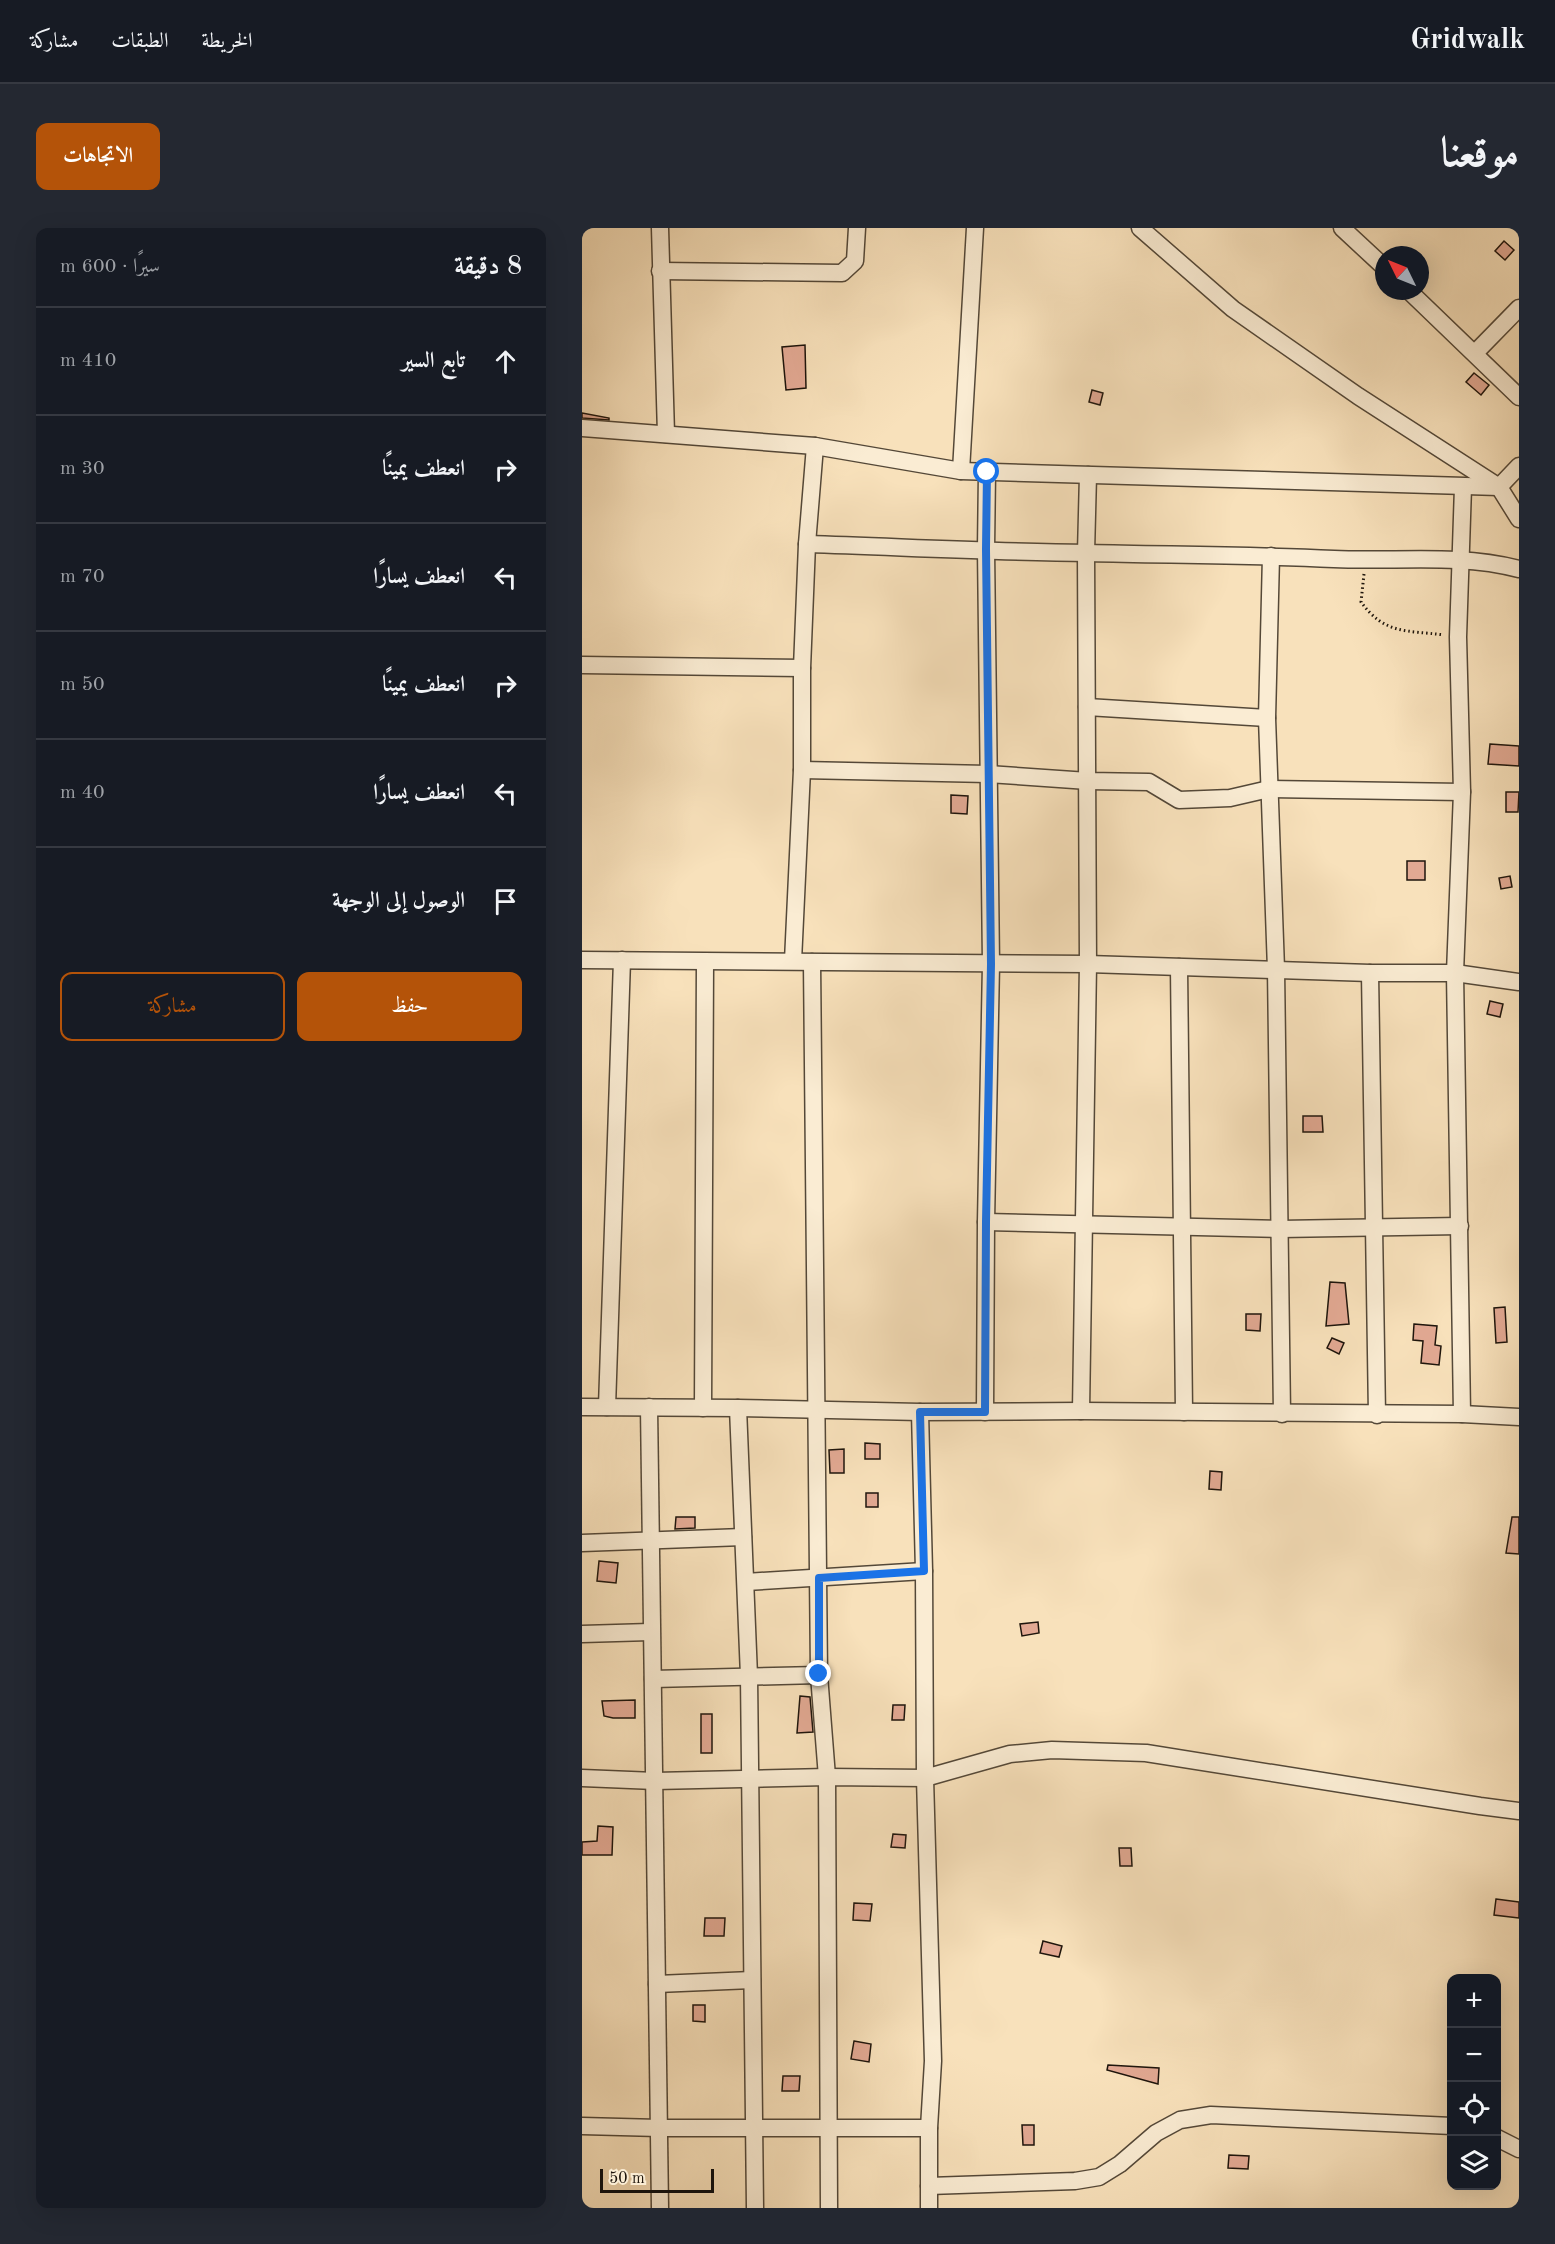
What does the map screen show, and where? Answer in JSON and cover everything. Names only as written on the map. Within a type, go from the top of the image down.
[{"type":"street","points":[[660,228],[666,434]]},
{"type":"street","points":[[660,271],[842,273],[855,261],[856,228]]},
{"type":"street","points":[[961,471],[975,228]]},
{"type":"street","points":[[1140,228],[1233,309],[1358,396],[1499,487],[1519,519]]},
{"type":"street","points":[[1342,228],[1375,259]]},
{"type":"street","points":[[1419,300],[1519,397]]},
{"type":"street","points":[[1475,353],[1519,308]]},
{"type":"street","points":[[582,428],[815,446],[961,471],[1499,487],[1519,466]]},
{"type":"street","points":[[793,962],[802,770],[802,668],[807,544],[815,446]]},
{"type":"street","points":[[985,1412],[991,964],[987,472]]},
{"type":"street","points":[[1081,1411],[1088,964],[1086,553],[1088,475]]},
{"type":"street","points":[[1462,1414],[1455,973],[1462,792],[1458,637],[1463,487]]},
{"type":"street","points":[[807,544],[1271,556],[1366,561],[1491,561],[1519,568]]},
{"type":"street","points":[[1271,556],[1267,718],[1276,969],[1282,1414]]},
{"type":"street","points":[[582,664],[802,668]]},
{"type":"street","points":[[1087,707],[1267,718]]},
{"type":"street","points":[[802,770],[988,774],[1088,781],[1149,782],[1179,800],[1230,798],[1269,789],[1462,792]]},
{"type":"street","points":[[582,960],[1088,964],[1370,973],[1455,973],[1519,982]]},
{"type":"street","points":[[607,1407],[622,960]]},
{"type":"street","points":[[703,1408],[705,962]]},
{"type":"street","points":[[812,962],[819,1674],[827,1777],[829,2208]]},
{"type":"street","points":[[1179,967],[1184,1412]]},
{"type":"street","points":[[1370,973],[1377,1414]]},
{"type":"street","points":[[986,1222],[1280,1229],[1460,1226]]},
{"type":"street","points":[[582,1407],[920,1412],[1462,1414],[1519,1417]]},
{"type":"street","points":[[649,1407],[650,1632],[655,1781],[660,2208]]},
{"type":"street","points":[[738,1408],[749,1676],[755,2208]]},
{"type":"street","points":[[920,1412],[924,1571],[925,1778],[933,2061],[929,2128],[929,2208]]},
{"type":"street","points":[[582,1543],[743,1537]]},
{"type":"street","points":[[746,1582],[924,1571]]},
{"type":"street","points":[[582,1634],[650,1632]]},
{"type":"street","points":[[653,1679],[819,1674]]},
{"type":"street","points":[[582,1778],[655,1781],[827,1777],[925,1778],[1010,1754],[1052,1750],[1100,1750],[1146,1753],[1480,1806],[1519,1810]]},
{"type":"street","points":[[657,1984],[752,1980]]},
{"type":"street","points":[[929,2186],[1076,2181],[1098,2177],[1120,2164],[1156,2133],[1180,2120],[1211,2115],[1447,2126]]},
{"type":"street","points":[[582,2126],[929,2128]]},
{"type":"street","points":[[1501,2140],[1519,2149]]},
{"type":"path","points":[[1366,561],[1361,602],[1372,616],[1390,628],[1458,637]]},
{"type":"building","points":[[1504,241],[1514,250],[1505,260],[1495,251]]},
{"type":"building","points":[[805,345],[806,388],[786,390],[782,347]]},
{"type":"building","points":[[1474,373],[1489,385],[1481,395],[1466,382]]},
{"type":"building","points":[[1092,390],[1103,393],[1100,405],[1089,402]]},
{"type":"building","points":[[582,413],[609,418],[609,420],[582,418]]},
{"type":"building","points":[[1490,744],[1519,746],[1519,766],[1488,764]]},
{"type":"building","points":[[1506,792],[1519,792],[1518,812],[1506,812]]},
{"type":"building","points":[[951,795],[968,796],[967,814],[951,813]]},
{"type":"building","points":[[1407,861],[1425,861],[1425,880],[1407,880]]},
{"type":"building","points":[[1510,876],[1512,887],[1501,889],[1499,878]]},
{"type":"building","points":[[1490,1001],[1503,1004],[1500,1017],[1487,1014]]},
{"type":"building","points":[[1303,1116],[1322,1116],[1323,1132],[1303,1132]]},
{"type":"building","points":[[1330,1282],[1345,1283],[1349,1324],[1326,1326]]},
{"type":"building","points":[[1505,1307],[1507,1342],[1496,1343],[1494,1308]]},
{"type":"building","points":[[1246,1314],[1261,1314],[1260,1331],[1246,1330]]},
{"type":"building","points":[[1414,1324],[1437,1326],[1435,1345],[1441,1346],[1439,1365],[1421,1363],[1423,1341],[1413,1340]]},
{"type":"building","points":[[1332,1338],[1344,1343],[1339,1354],[1327,1348]]},
{"type":"building","points":[[865,1443],[880,1444],[880,1459],[865,1459]]},
{"type":"building","points":[[844,1449],[844,1473],[830,1473],[829,1450]]},
{"type":"building","points":[[1210,1471],[1222,1472],[1221,1490],[1209,1489]]},
{"type":"building","points":[[866,1493],[878,1493],[878,1507],[866,1507]]},
{"type":"building","points":[[676,1517],[695,1517],[695,1528],[675,1529]]},
{"type":"building","points":[[1512,1517],[1519,1517],[1519,1554],[1506,1553]]},
{"type":"building","points":[[599,1561],[618,1563],[616,1583],[597,1581]]},
{"type":"building","points":[[1038,1622],[1039,1633],[1022,1636],[1020,1624]]},
{"type":"building","points":[[800,1696],[810,1697],[813,1732],[797,1733]]},
{"type":"building","points":[[635,1700],[635,1718],[604,1716],[602,1701]]},
{"type":"building","points":[[893,1705],[905,1705],[904,1720],[892,1720]]},
{"type":"building","points":[[701,1714],[712,1714],[712,1753],[701,1753]]},
{"type":"building","points":[[598,1826],[613,1827],[612,1855],[582,1855],[582,1842],[597,1841]]},
{"type":"building","points":[[893,1834],[906,1835],[905,1848],[891,1847]]},
{"type":"building","points":[[1119,1848],[1131,1848],[1132,1866],[1120,1866]]},
{"type":"building","points":[[1496,1899],[1519,1902],[1519,1918],[1494,1915]]},
{"type":"building","points":[[854,1903],[872,1904],[870,1921],[853,1920]]},
{"type":"building","points":[[705,1918],[725,1918],[724,1936],[704,1936]]},
{"type":"building","points":[[1043,1941],[1062,1946],[1059,1957],[1040,1953]]},
{"type":"building","points":[[693,2005],[705,2005],[705,2022],[693,2021]]},
{"type":"building","points":[[854,2041],[871,2044],[869,2062],[851,2059]]},
{"type":"building","points":[[1108,2065],[1159,2068],[1158,2084],[1107,2070]]},
{"type":"building","points":[[783,2076],[800,2076],[799,2091],[782,2091]]},
{"type":"building","points":[[1022,2125],[1034,2125],[1034,2145],[1023,2145]]},
{"type":"building","points":[[1229,2155],[1249,2156],[1248,2169],[1228,2168]]},
{"type":"route","points":[[819,1674],[819,1578],[924,1571],[920,1412],[985,1412],[991,964],[987,472]]}]
